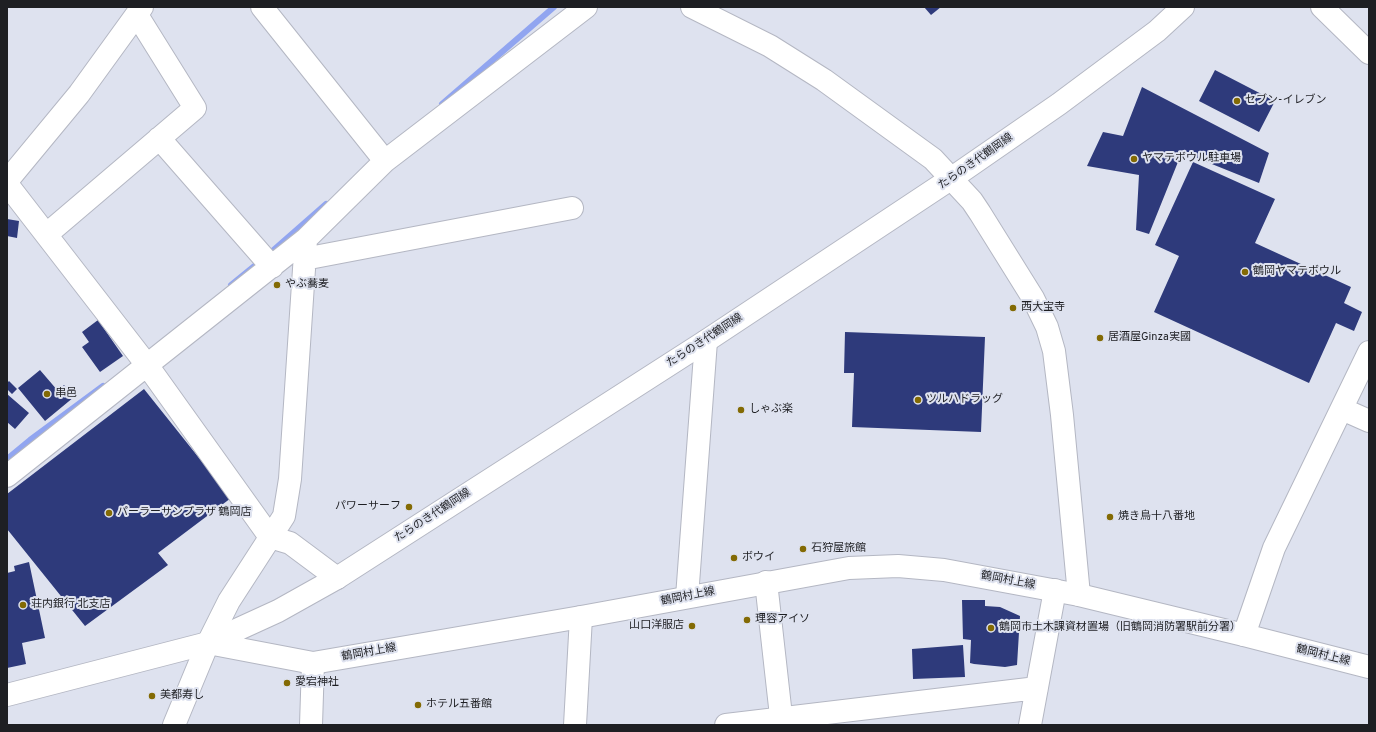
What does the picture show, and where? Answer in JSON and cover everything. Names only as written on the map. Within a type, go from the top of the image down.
[{"type":"street","points":[[262,7],[385,161]]},
{"type":"street","points":[[7,476],[272,267],[305,249],[385,161],[586,7]]},
{"type":"street","points":[[692,7],[770,46],[824,80],[934,159],[972,201],[1033,298],[1047,327],[1054,351],[1062,415],[1079,595]]},
{"type":"street","name":"たらのき代鶴岡線","points":[[208,643],[278,611],[337,578],[706,341],[952,178],[1059,104],[1157,31],[1183,7]]},
{"type":"street","points":[[1322,7],[1369,53]]},
{"type":"street","points":[[7,181],[79,94],[139,11],[195,108],[47,234]]},
{"type":"street","points":[[159,138],[272,267]]},
{"type":"street","points":[[7,184],[147,365],[270,537],[290,543],[337,578]]},
{"type":"street","points":[[305,249],[572,208]]},
{"type":"street","points":[[174,725],[208,643],[229,601],[284,516],[290,479],[305,249]]},
{"type":"street","points":[[687,597],[706,341]]},
{"type":"street","points":[[1244,635],[1274,548],[1369,352]]},
{"type":"street","points":[[1342,408],[1369,421]]},
{"type":"street","name":"鶴岡村上線","points":[[7,695],[208,643],[313,663],[581,617],[849,568],[898,566],[944,570],[1079,595],[1369,667]]},
{"type":"street","points":[[766,582],[782,722]]},
{"type":"street","points":[[1030,725],[1055,590]]},
{"type":"street","points":[[575,725],[581,617]]},
{"type":"street","points":[[311,725],[313,663]]},
{"type":"street","points":[[726,725],[782,722],[1037,688]]},
{"type":"building","points":[[924,7],[941,7],[931,15]]},
{"type":"building","name":"セブン-イレブン","points":[[1215,70],[1275,101],[1259,132],[1199,101]]},
{"type":"building","name":"ヤマテボウル駐車場","points":[[1142,87],[1269,153],[1259,183],[1182,152],[1149,234],[1136,230],[1139,175],[1087,166],[1103,132],[1123,136]]},
{"type":"building","name":"鶴岡ヤマテボウル","points":[[1193,162],[1275,199],[1255,243],[1351,287],[1344,303],[1362,312],[1354,331],[1336,323],[1309,383],[1154,312],[1179,256],[1155,245]]},
{"type":"building","points":[[7,219],[19,221],[17,238],[7,236]]},
{"type":"building","points":[[98,320],[123,356],[100,372],[82,347],[89,342],[82,332]]},
{"type":"building","name":"ツルハドラッグ","points":[[845,332],[985,337],[981,432],[852,427],[854,373],[844,373]]},
{"type":"building","name":"串邑","points":[[40,370],[58,391],[64,385],[74,397],[45,421],[18,388]]},
{"type":"building","points":[[9,381],[17,389],[12,394],[7,389],[7,383]]},
{"type":"building","name":"パーラーサンプラザ 鶴岡店","points":[[144,389],[231,498],[158,553],[168,565],[85,626],[7,529],[7,494]]},
{"type":"building","points":[[7,394],[29,413],[15,429],[7,422]]},
{"type":"building","name":"荘内銀行 北支店","points":[[29,562],[45,638],[22,643],[26,664],[7,668],[7,573],[15,571],[14,566]]},
{"type":"building","name":"鶴岡市土木課資材置場（旧鶴岡消防署駅前分署）","points":[[962,600],[985,600],[985,606],[1000,607],[1020,616],[1017,665],[1005,667],[970,663],[971,640],[963,639]]},
{"type":"building","points":[[963,645],[965,677],[913,679],[912,649]]},
{"type":"waterway","points":[[442,104],[554,7]]},
{"type":"waterway","points":[[231,285],[326,204]]},
{"type":"waterway","points":[[7,459],[30,440],[103,386]]},
{"type":"place","name":"セブン-イレブン","points":[[1237,101]]},
{"type":"place","name":"ヤマテボウル駐車場","points":[[1134,159]]},
{"type":"place","name":"鶴岡ヤマテボウル","points":[[1245,272]]},
{"type":"place","name":"やぶ蕎麦","points":[[277,285]]},
{"type":"place","name":"西大宝寺","points":[[1013,308]]},
{"type":"place","name":"居酒屋Ginza実國","points":[[1100,338]]},
{"type":"place","name":"串邑","points":[[47,394]]},
{"type":"place","name":"ツルハドラッグ","points":[[918,400]]},
{"type":"place","name":"しゃぶ楽","points":[[741,410]]},
{"type":"place","name":"パワーサーフ","points":[[409,507]]},
{"type":"place","name":"パーラーサンプラザ 鶴岡店","points":[[109,513]]},
{"type":"place","name":"焼き鳥十八番地","points":[[1110,517]]},
{"type":"place","name":"石狩屋旅館","points":[[803,549]]},
{"type":"place","name":"ボウイ","points":[[734,558]]},
{"type":"place","name":"荘内銀行 北支店","points":[[23,605]]},
{"type":"place","name":"理容アイソ","points":[[747,620]]},
{"type":"place","name":"山口洋服店","points":[[692,626]]},
{"type":"place","name":"鶴岡市土木課資材置場（旧鶴岡消防署駅前分署）","points":[[991,628]]},
{"type":"place","name":"愛宕神社","points":[[287,683]]},
{"type":"place","name":"美都寿し","points":[[152,696]]},
{"type":"place","name":"ホテル五番館","points":[[418,705]]}]
